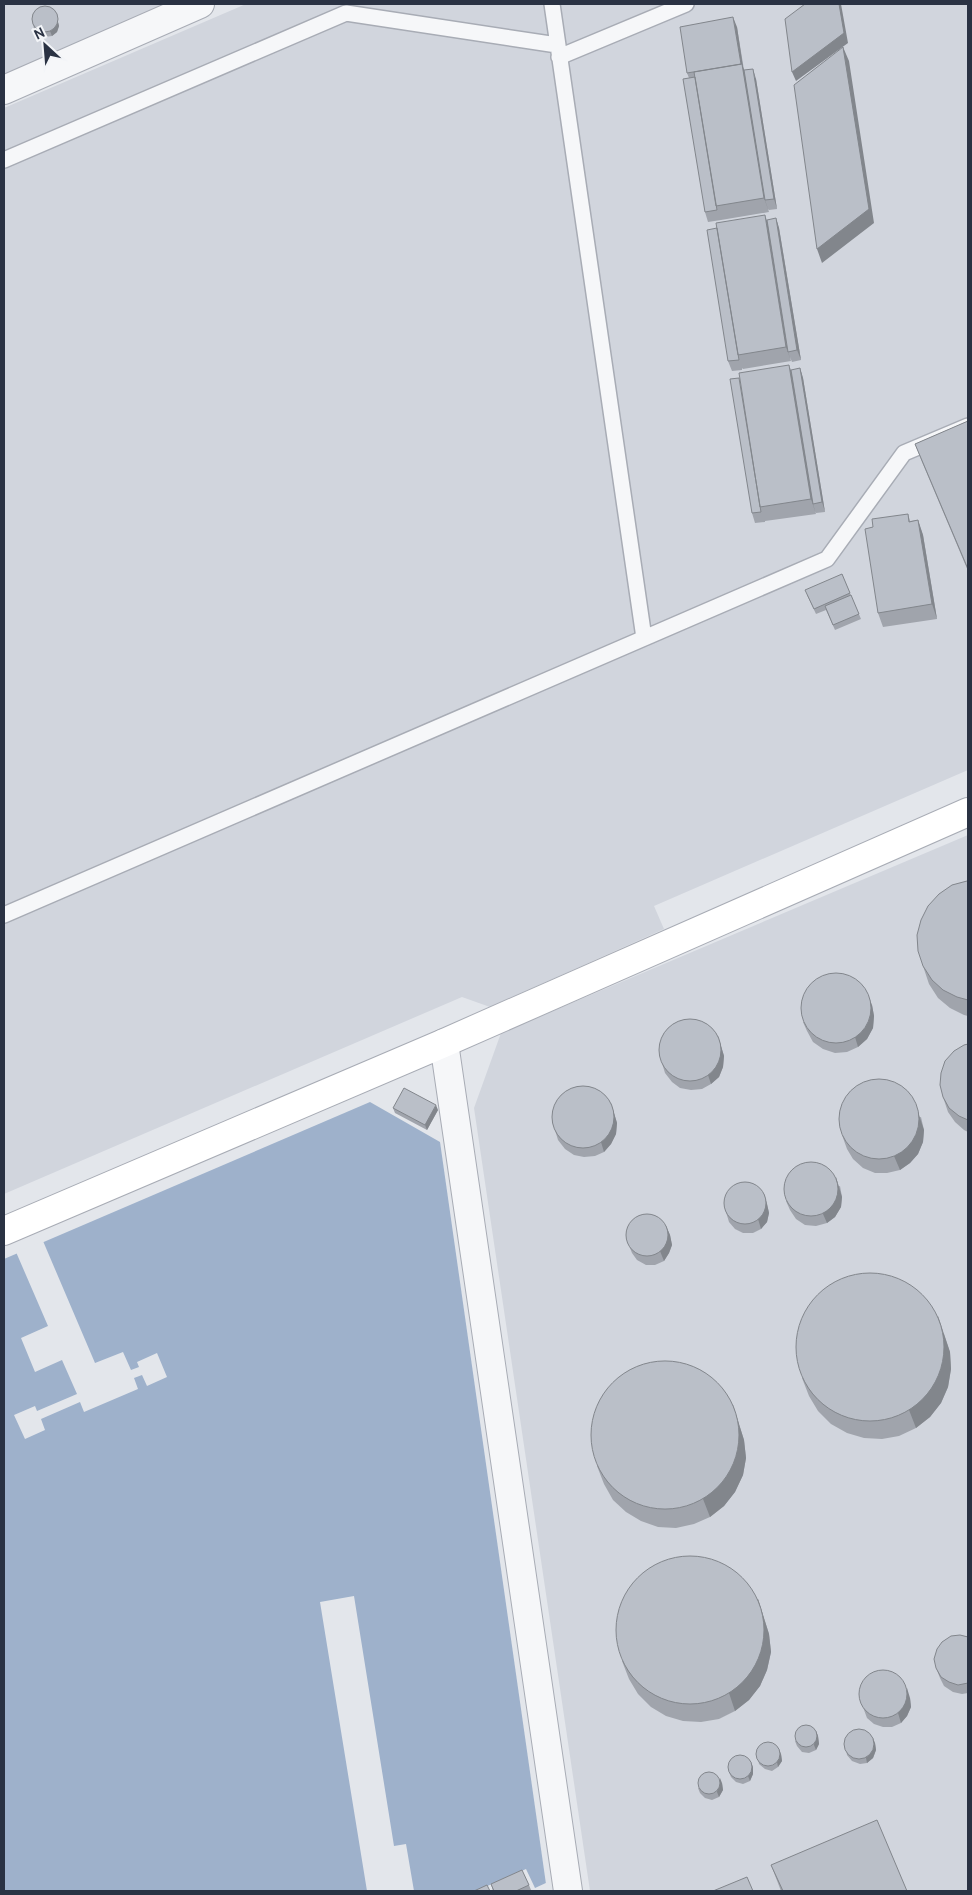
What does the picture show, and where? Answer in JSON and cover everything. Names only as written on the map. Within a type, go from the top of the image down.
[{"type":"street","points":[[4,90],[200,4]]},
{"type":"street","points":[[4,1231],[444,1043],[968,812]]},
{"type":"street","points":[[444,1043],[568,1891]]},
{"type":"lane","points":[[552,4],[644,638]]},
{"type":"lane","points":[[4,160],[346,12],[558,51],[686,4]]},
{"type":"lane","points":[[4,915],[827,559],[904,453],[968,426]]},
{"type":"shaded area","points":[[4,4],[168,4],[4,77]]},
{"type":"shaded area","points":[[246,4],[968,4],[968,770],[654,906],[664,929],[490,1007],[462,997],[4,1194],[4,108]]},
{"type":"shaded area","points":[[968,835],[968,1891],[590,1891],[474,1108],[501,1033]]},
{"type":"water","points":[[370,1102],[440,1142],[547,1891],[4,1891],[4,1259]]},
{"type":"pier","points":[[43,1241],[95,1363],[123,1352],[131,1370],[139,1367],[137,1362],[157,1353],[167,1377],[147,1386],[142,1375],[134,1378],[138,1389],[84,1412],[80,1402],[41,1419],[45,1430],[25,1439],[14,1415],[35,1406],[37,1411],[77,1394],[62,1360],[35,1372],[21,1338],[48,1326],[16,1252]]},
{"type":"pier","points":[[354,1596],[394,1846],[406,1844],[414,1891],[367,1891],[320,1602]]},
{"type":"pier","points":[[526,1869],[535,1888],[548,1882],[550,1891],[476,1891]]},
{"type":"building","points":[[805,4],[839,4],[844,33],[792,72],[785,19]]},
{"type":"building","points":[[45,6],[54,10],[58,19],[54,28],[45,32],[36,28],[32,19],[36,10]]},
{"type":"building","points":[[733,17],[741,64],[687,73],[680,27]]},
{"type":"building","points":[[843,47],[869,209],[817,249],[794,85]]},
{"type":"building","points":[[742,64],[764,198],[716,206],[694,72]]},
{"type":"building","points":[[753,69],[774,199],[765,200],[744,70]]},
{"type":"building","points":[[695,77],[717,210],[705,212],[683,79]]},
{"type":"building","points":[[765,215],[786,347],[738,355],[716,223]]},
{"type":"building","points":[[776,218],[797,350],[788,352],[767,220]]},
{"type":"building","points":[[717,228],[739,360],[728,361],[707,230]]},
{"type":"building","points":[[789,365],[811,499],[760,507],[739,373]]},
{"type":"building","points":[[800,368],[822,502],[813,504],[791,370]]},
{"type":"building","points":[[739,378],[761,512],[752,513],[730,379]]},
{"type":"building","points":[[968,421],[968,569],[915,444]]},
{"type":"building","points":[[908,514],[909,522],[918,520],[932,604],[878,613],[865,529],[873,527],[872,519]]},
{"type":"building","points":[[842,574],[850,593],[814,609],[805,590]]},
{"type":"building","points":[[851,595],[859,614],[833,625],[825,606]]},
{"type":"building","points":[[968,881],[968,1000],[943,990],[932,980],[923,966],[918,951],[917,935],[921,920],[928,906],[939,894],[952,885]]},
{"type":"building","points":[[836,973],[855,979],[865,989],[871,1008],[865,1027],[855,1037],[836,1043],[817,1037],[807,1027],[801,1008],[807,989],[817,979]]},
{"type":"building","points":[[690,1019],[702,1022],[712,1028],[718,1038],[721,1050],[718,1062],[712,1072],[702,1078],[690,1081],[678,1078],[668,1072],[662,1062],[659,1050],[662,1038],[668,1028],[678,1022]]},
{"type":"building","points":[[968,1044],[968,1120],[949,1108],[943,1097],[940,1085],[945,1061],[954,1051]]},
{"type":"building","points":[[879,1079],[894,1082],[907,1091],[916,1104],[919,1119],[916,1134],[907,1147],[894,1156],[879,1159],[864,1156],[851,1147],[842,1134],[839,1119],[842,1104],[851,1091],[864,1082]]},
{"type":"building","points":[[583,1086],[595,1089],[605,1095],[611,1105],[614,1117],[611,1129],[605,1139],[595,1145],[583,1148],[571,1145],[561,1139],[555,1129],[552,1117],[555,1105],[561,1095],[571,1089]]},
{"type":"building","points":[[404,1088],[436,1105],[425,1125],[393,1108]]},
{"type":"building","points":[[806,1162],[816,1162],[826,1166],[834,1174],[838,1189],[834,1204],[826,1212],[816,1216],[806,1216],[796,1212],[788,1204],[784,1194],[784,1184],[788,1174],[796,1166]]},
{"type":"building","points":[[745,1182],[760,1188],[766,1203],[760,1218],[745,1224],[730,1218],[724,1203],[730,1188]]},
{"type":"building","points":[[647,1214],[662,1220],[668,1235],[662,1250],[647,1256],[632,1250],[626,1235],[632,1220]]},
{"type":"building","points":[[870,1273],[898,1279],[922,1295],[938,1319],[944,1347],[938,1375],[922,1399],[898,1415],[870,1421],[842,1415],[818,1399],[802,1375],[796,1347],[802,1319],[818,1295],[842,1279]]},
{"type":"building","points":[[665,1361],[693,1367],[717,1383],[733,1407],[739,1435],[733,1463],[717,1487],[693,1503],[665,1509],[637,1503],[613,1487],[597,1463],[591,1435],[597,1407],[613,1383],[637,1367]]},
{"type":"building","points":[[690,1556],[718,1562],[742,1578],[758,1602],[764,1630],[758,1658],[742,1682],[718,1698],[690,1704],[662,1698],[638,1682],[622,1658],[616,1630],[622,1602],[638,1578],[662,1562]]},
{"type":"building","points":[[960,1635],[968,1637],[968,1683],[958,1685],[941,1677],[934,1659],[937,1649],[942,1642],[951,1636]]},
{"type":"building","points":[[883,1670],[892,1672],[900,1677],[905,1685],[907,1694],[905,1703],[900,1711],[892,1716],[883,1718],[874,1716],[866,1711],[861,1703],[859,1694],[861,1685],[866,1677],[874,1672]]},
{"type":"building","points":[[802,1725],[810,1725],[817,1732],[817,1740],[810,1747],[802,1747],[795,1740],[795,1732]]},
{"type":"building","points":[[859,1729],[865,1730],[873,1738],[873,1750],[865,1758],[859,1759],[853,1758],[845,1750],[844,1744],[845,1738],[853,1730]]},
{"type":"building","points":[[768,1742],[776,1746],[780,1754],[776,1762],[768,1766],[760,1762],[756,1754],[760,1746]]},
{"type":"building","points":[[740,1755],[748,1759],[752,1767],[748,1775],[740,1779],[732,1775],[728,1767],[732,1759]]},
{"type":"building","points":[[705,1772],[713,1772],[720,1779],[720,1787],[713,1794],[705,1794],[698,1787],[698,1779]]},
{"type":"building","points":[[877,1820],[907,1891],[783,1891],[771,1865]]},
{"type":"building","points":[[522,1870],[529,1885],[516,1891],[494,1891],[491,1884]]},
{"type":"building","points":[[747,1877],[753,1891],[713,1891]]},
{"type":"building","points":[[487,1885],[490,1891],[474,1891]]}]
